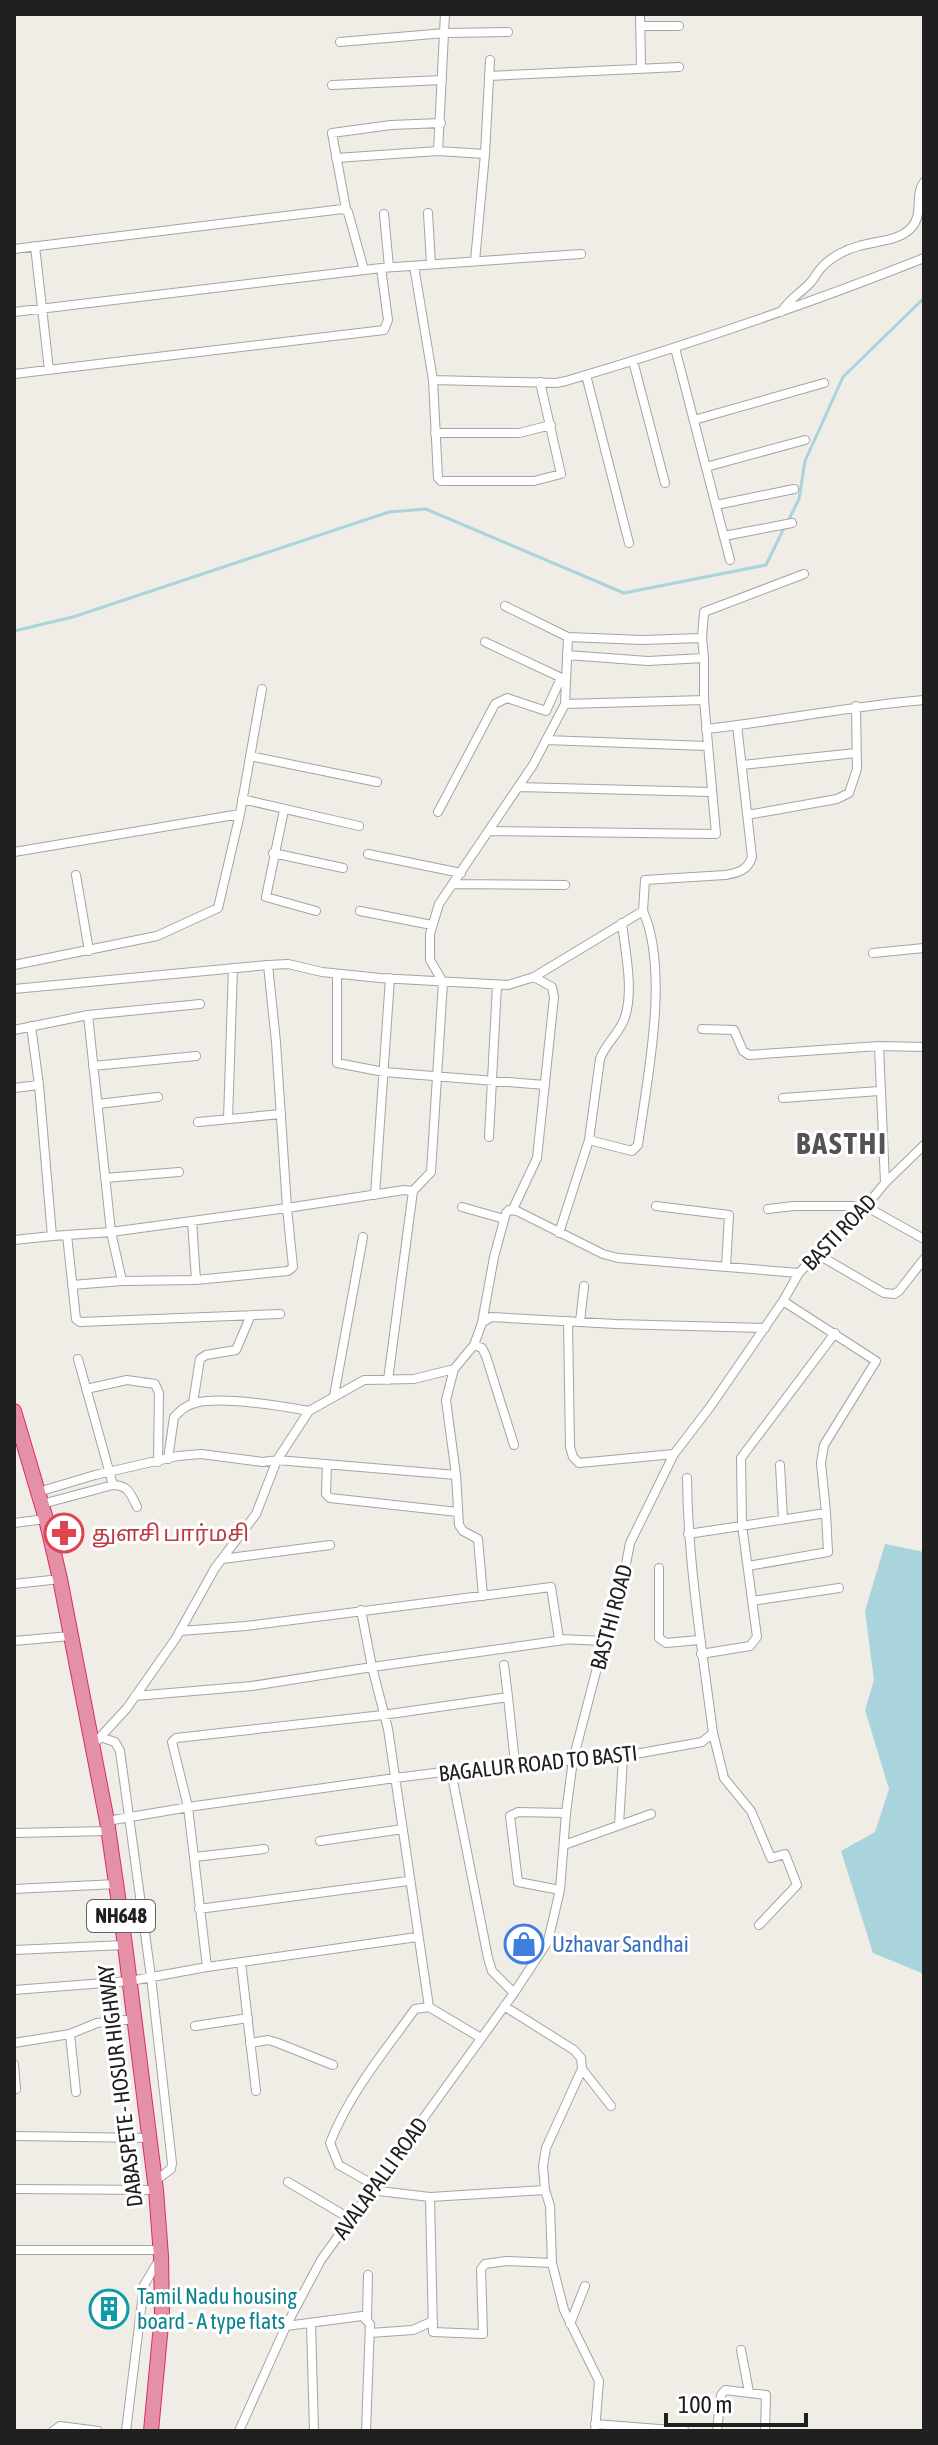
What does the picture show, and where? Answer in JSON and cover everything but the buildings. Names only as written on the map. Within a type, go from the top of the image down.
[{"type":"highway","name":"DABASPETE - HOSUR HIGHWAY","points":[[14,1412],[20,1453],[42,1505],[96,1742],[117,1884],[150,2138],[161,2253],[162,2314],[151,2431]]},
{"type":"street","points":[[438,151],[445,14]]},
{"type":"street","points":[[640,14],[641,67]]},
{"type":"street","points":[[640,26],[679,26]]},
{"type":"street","points":[[340,42],[445,33],[508,32]]},
{"type":"street","points":[[475,261],[490,60]]},
{"type":"street","points":[[489,76],[679,67]]},
{"type":"street","points":[[332,85],[442,80]]},
{"type":"street","points":[[364,270],[346,209],[331,137],[336,130],[441,123]]},
{"type":"street","points":[[336,158],[438,151],[485,154]]},
{"type":"street","points":[[780,312],[792,295],[811,282],[823,265],[838,255],[858,246],[903,235],[912,228],[918,219],[920,186],[924,182]]},
{"type":"street","points":[[14,249],[346,209]]},
{"type":"street","points":[[428,213],[431,264]]},
{"type":"street","points":[[14,374],[384,330],[388,320],[384,214]]},
{"type":"street","points":[[35,246],[49,370]]},
{"type":"street","points":[[14,312],[364,270],[581,254]]},
{"type":"street","points":[[433,380],[556,383],[675,348],[924,258]]},
{"type":"street","points":[[414,266],[433,380],[437,474],[441,481],[534,481],[561,474],[540,382]]},
{"type":"street","points":[[675,348],[730,560]]},
{"type":"street","points":[[633,361],[665,483]]},
{"type":"street","points":[[586,375],[629,543]]},
{"type":"street","points":[[694,420],[824,383]]},
{"type":"street","points":[[435,433],[519,433],[551,425]]},
{"type":"street","points":[[706,467],[805,440]]},
{"type":"street","points":[[716,505],[794,489]]},
{"type":"street","points":[[724,536],[792,523]]},
{"type":"street","points":[[489,831],[716,834],[704,700],[704,612],[804,574]]},
{"type":"street","points":[[505,606],[568,637],[642,640],[702,638]]},
{"type":"street","points":[[388,1380],[413,1191],[431,1172],[443,982],[430,960],[432,925],[439,904],[518,787],[565,704],[568,637]]},
{"type":"street","points":[[485,642],[564,679]]},
{"type":"street","points":[[567,655],[648,661],[704,658]]},
{"type":"street","points":[[438,812],[495,704],[507,698],[546,711],[564,679]]},
{"type":"street","points":[[14,965],[157,936],[218,908],[240,814],[262,689]]},
{"type":"street","points":[[565,704],[704,700]]},
{"type":"street","points":[[706,729],[856,706],[924,700]]},
{"type":"street","points":[[747,815],[845,797],[854,783],[856,706]]},
{"type":"street","points":[[589,1140],[632,1151],[638,1145],[654,1022],[654,939],[643,911],[645,880],[725,875],[746,868],[752,857],[737,725]]},
{"type":"street","points":[[546,740],[707,746]]},
{"type":"street","points":[[742,765],[856,753]]},
{"type":"street","points":[[250,756],[377,782]]},
{"type":"street","points":[[518,787],[711,792]]},
{"type":"street","points":[[242,799],[359,826]]},
{"type":"street","points":[[284,810],[266,897],[316,911]]},
{"type":"street","points":[[14,852],[240,814]]},
{"type":"street","points":[[273,853],[343,868]]},
{"type":"street","points":[[368,854],[461,873]]},
{"type":"street","points":[[76,875],[89,951]]},
{"type":"street","points":[[453,884],[565,885]]},
{"type":"street","points":[[360,911],[432,925]]},
{"type":"street","points":[[14,989],[288,964],[337,974],[508,985],[534,977],[643,911]]},
{"type":"street","points":[[559,1233],[589,1140],[600,1059],[625,1017],[628,997],[622,923]]},
{"type":"street","points":[[873,953],[924,948]]},
{"type":"street","points":[[72,1285],[196,1280],[291,1270],[293,1267],[268,965]]},
{"type":"street","points":[[228,1119],[233,968]]},
{"type":"street","points":[[337,974],[337,1063],[384,1072],[545,1085]]},
{"type":"street","points":[[483,1596],[478,1539],[460,1528],[446,1400],[454,1369],[474,1345],[482,1323],[506,1213],[513,1209],[537,1158],[554,992],[552,987],[534,977]]},
{"type":"street","points":[[375,1195],[390,978]]},
{"type":"street","points":[[489,1137],[497,985]]},
{"type":"street","points":[[14,1030],[88,1015],[200,1004]]},
{"type":"street","points":[[88,1015],[111,1232],[122,1281]]},
{"type":"street","points":[[31,1026],[52,1236]]},
{"type":"street","points":[[702,1029],[734,1030],[743,1051],[749,1055],[879,1046],[924,1047]]},
{"type":"street","points":[[879,1046],[885,1183]]},
{"type":"street","points":[[93,1066],[196,1056]]},
{"type":"street","points":[[14,1088],[39,1085]]},
{"type":"street","points":[[783,1098],[879,1091]]},
{"type":"street","points":[[98,1104],[158,1097]]},
{"type":"street","points":[[198,1122],[281,1114]]},
{"type":"street","name":"BASTI ROAD","points":[[765,1328],[799,1273],[843,1234],[885,1183],[924,1145]]},
{"type":"street","points":[[105,1178],[179,1172]]},
{"type":"street","points":[[14,1240],[111,1232],[413,1191]]},
{"type":"street","points":[[656,1206],[729,1215],[726,1267]]},
{"type":"street","points":[[768,1209],[865,1206],[924,1239]]},
{"type":"street","points":[[462,1207],[504,1219]]},
{"type":"street","points":[[513,1209],[603,1254],[618,1258],[799,1273]]},
{"type":"street","points":[[192,1221],[196,1280]]},
{"type":"street","points":[[67,1235],[76,1319],[84,1323],[280,1314]]},
{"type":"street","points":[[334,1396],[363,1237]]},
{"type":"street","points":[[817,1254],[884,1293],[894,1294],[924,1259]]},
{"type":"street","points":[[580,1322],[584,1286]]},
{"type":"street","points":[[748,1566],[828,1552],[821,1463],[824,1445],[876,1361],[783,1301]]},
{"type":"street","points":[[193,1403],[200,1359],[206,1355],[236,1350],[251,1315]]},
{"type":"street","points":[[482,1323],[491,1317],[765,1328]]},
{"type":"street","points":[[568,1321],[570,1447],[573,1457],[579,1463],[674,1454]]},
{"type":"street","name":"BASTHI ROAD","points":[[548,1941],[560,1890],[573,1760],[604,1641],[618,1606],[630,1543],[674,1454],[703,1418],[765,1328]]},
{"type":"street","points":[[701,1654],[750,1646],[757,1637],[742,1525],[742,1453],[835,1333]]},
{"type":"street","points":[[474,1345],[482,1348],[486,1356],[514,1445]]},
{"type":"street","points":[[78,1359],[113,1485]]},
{"type":"street","points":[[96,1742],[135,1696],[180,1631],[222,1559],[256,1514],[277,1460],[309,1411],[364,1380],[414,1379],[454,1369]]},
{"type":"street","points":[[86,1389],[127,1380],[155,1384],[159,1393],[158,1462]]},
{"type":"street","points":[[168,1459],[174,1417],[193,1403],[273,1405],[309,1411]]},
{"type":"street","points":[[14,1523],[42,1505],[109,1472],[201,1454],[263,1462],[277,1460],[456,1475]]},
{"type":"street","points":[[327,1464],[326,1494],[330,1498],[458,1512]]},
{"type":"street","points":[[780,1465],[783,1519]]},
{"type":"street","points":[[687,1478],[688,1534],[699,1640],[713,1733],[724,1778],[751,1811],[771,1858],[785,1854],[797,1885],[759,1925]]},
{"type":"street","points":[[42,1505],[123,1485],[137,1507]]},
{"type":"street","points":[[688,1534],[826,1513]]},
{"type":"street","points":[[222,1559],[330,1545]]},
{"type":"street","points":[[659,1568],[659,1638],[666,1643],[699,1640]]},
{"type":"street","points":[[14,1584],[60,1579]]},
{"type":"street","points":[[180,1631],[246,1626],[551,1587],[559,1639],[564,1640]]},
{"type":"street","points":[[752,1601],[839,1588]]},
{"type":"street","points":[[361,1610],[395,1778],[429,2007]]},
{"type":"street","points":[[14,1641],[70,1636]]},
{"type":"street","points":[[135,1696],[252,1686],[564,1640],[604,1641]]},
{"type":"street","points":[[504,1665],[515,1763]]},
{"type":"street","points":[[207,1967],[188,1807],[172,1742],[176,1738],[383,1715],[508,1697]]},
{"type":"street","name":"BAGALUR ROAD TO BASTI","points":[[14,1833],[107,1826],[131,1817],[188,1807],[515,1763],[623,1757],[702,1742],[713,1733]]},
{"type":"street","points":[[14,2189],[155,2186],[171,2169],[151,1977],[120,1751],[115,1742],[96,1742]]},
{"type":"street","points":[[619,1825],[623,1757]]},
{"type":"street","points":[[451,1771],[488,1958],[492,1971],[514,1993]]},
{"type":"street","points":[[560,1890],[518,1882],[510,1816],[518,1812],[566,1813]]},
{"type":"street","points":[[564,1845],[651,1814]]},
{"type":"street","points":[[320,1841],[403,1829]]},
{"type":"street","points":[[195,1857],[264,1849]]},
{"type":"street","points":[[199,1909],[408,1881]]},
{"type":"street","points":[[14,1889],[117,1884]]},
{"type":"street","points":[[14,1990],[130,1981],[417,1937]]},
{"type":"street","name":"AVALAPALLI ROAD","points":[[239,2431],[286,2326],[321,2260],[514,1993],[548,1941]]},
{"type":"street","points":[[14,1950],[125,1945]]},
{"type":"street","points":[[241,1962],[256,2091]]},
{"type":"street","points":[[504,2006],[574,2050],[581,2058],[582,2069],[546,2148],[543,2166],[550,2206],[552,2263],[564,2310],[599,2381],[595,2428],[685,2431]]},
{"type":"street","points":[[481,2038],[429,2007],[415,2009],[337,2125],[330,2143],[332,2155],[339,2165],[372,2188],[430,2197],[545,2190]]},
{"type":"street","points":[[195,2026],[248,2018]]},
{"type":"street","points":[[14,2043],[70,2034],[97,2023],[135,2019]]},
{"type":"street","points":[[70,2034],[76,2092]]},
{"type":"street","points":[[250,2043],[268,2040],[333,2065]]},
{"type":"street","points":[[14,2064],[16,2089]]},
{"type":"street","points":[[582,2069],[611,2106]]},
{"type":"street","points":[[14,2136],[150,2138]]},
{"type":"street","points":[[288,2182],[349,2218]]},
{"type":"street","points":[[430,2197],[433,2332],[483,2334],[481,2269],[485,2264],[506,2261],[552,2263]]},
{"type":"street","points":[[14,2250],[161,2253],[144,2285],[126,2431]]},
{"type":"street","points":[[366,2431],[370,2333],[367,2318],[368,2275]]},
{"type":"street","points":[[570,2324],[585,2286]]},
{"type":"street","points":[[286,2326],[362,2316],[367,2318]]},
{"type":"street","points":[[370,2333],[413,2330],[433,2321]]},
{"type":"street","points":[[311,2323],[314,2431]]},
{"type":"street","points":[[741,2350],[749,2392]]},
{"type":"street","points":[[717,2431],[722,2391],[762,2393],[767,2399],[765,2431]]},
{"type":"street","points":[[53,2431],[60,2426],[98,2431]]},
{"type":"water","points":[[885,1544],[924,1552],[924,1974],[873,1953],[841,1851],[875,1832],[889,1789],[865,1710],[874,1680],[865,1611]]},
{"type":"waterway","points":[[788,521],[799,499],[805,461],[843,377],[924,298]]},
{"type":"waterway","points":[[14,631],[73,617],[389,512],[426,509],[624,593],[766,565],[784,528]]},
{"type":"place","name":"துளசி பார்மசி","points":[[64,1533]]},
{"type":"place","name":"Uzhavar Sandhai","points":[[524,1944]]},
{"type":"place","name":"Tamil Nadu housing board - A type flats","points":[[109,2309]]},
{"type":"district","name":"BASTHI","points":[[842,1144]]}]
